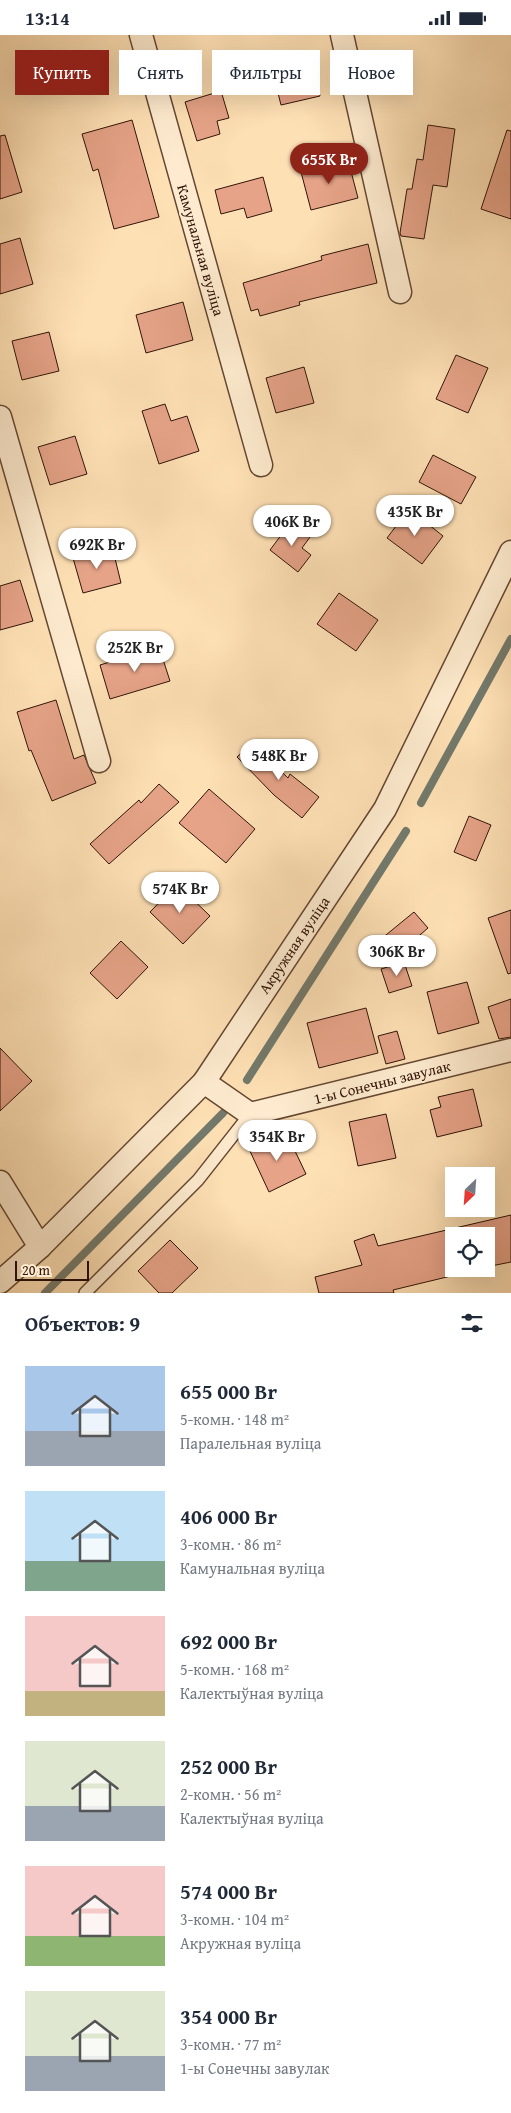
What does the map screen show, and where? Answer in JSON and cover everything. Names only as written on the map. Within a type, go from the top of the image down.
[{"type":"street","name":"Камунальная вуліца","points":[[141,35],[261,465]]},
{"type":"street","points":[[342,35],[400,292]]},
{"type":"street","points":[[0,417],[99,761]]},
{"type":"street","name":"Акружная вуліца","points":[[0,1283],[40,1247],[204,1082],[385,809],[511,552]]},
{"type":"street","name":"1-ы Сонечны завулак","points":[[250,1114],[511,1050]]},
{"type":"street","points":[[204,1082],[250,1114]]},
{"type":"street","points":[[0,1182],[40,1247]]},
{"type":"lane","points":[[85,1293],[198,1180],[250,1114]]},
{"type":"building","points":[[212,94],[222,95],[229,118],[217,121],[220,134],[197,141],[185,102]]},
{"type":"building","points":[[278,95],[320,95],[320,96],[281,105]]},
{"type":"building","points":[[132,120],[159,217],[114,229],[98,169],[93,171],[82,134]]},
{"type":"building","points":[[428,125],[455,129],[447,187],[433,185],[424,239],[401,236],[407,189],[412,189],[417,159],[423,160]]},
{"type":"building","points":[[507,130],[511,131],[511,219],[481,209]]},
{"type":"building","points":[[5,135],[22,192],[0,199],[0,136]]},
{"type":"building","points":[[348,160],[358,198],[311,210],[301,172]]},
{"type":"building","points":[[263,177],[272,211],[247,218],[244,208],[221,214],[215,190]]},
{"type":"building","points":[[20,238],[33,284],[0,294],[0,244]]},
{"type":"building","points":[[368,244],[377,283],[299,302],[300,305],[260,316],[258,309],[251,311],[243,283],[322,260],[321,256]]},
{"type":"building","points":[[183,302],[193,340],[146,353],[136,315]]},
{"type":"building","points":[[49,332],[59,371],[22,380],[12,341]]},
{"type":"building","points":[[456,355],[488,368],[468,413],[436,399]]},
{"type":"building","points":[[304,367],[314,403],[276,413],[266,378]]},
{"type":"building","points":[[165,404],[171,421],[187,416],[199,451],[159,464],[142,411]]},
{"type":"building","points":[[75,436],[87,474],[50,485],[38,447]]},
{"type":"building","points":[[433,455],[476,477],[461,504],[419,482]]},
{"type":"building","points":[[409,509],[443,536],[422,564],[387,538]]},
{"type":"building","points":[[291,522],[310,537],[302,548],[311,555],[298,572],[270,550]]},
{"type":"building","points":[[112,546],[121,583],[83,593],[73,558]]},
{"type":"building","points":[[20,580],[33,621],[0,630],[0,586]]},
{"type":"building","points":[[339,593],[378,620],[356,651],[317,624]]},
{"type":"building","points":[[159,647],[170,681],[110,699],[100,665]]},
{"type":"building","points":[[56,700],[74,759],[84,755],[96,783],[52,801],[31,750],[29,751],[17,712]]},
{"type":"building","points":[[252,743],[288,778],[290,774],[319,797],[302,818],[274,795],[237,757]]},
{"type":"building","points":[[159,784],[179,802],[109,864],[90,844],[139,800],[141,803]]},
{"type":"building","points":[[209,789],[255,829],[226,863],[179,823]]},
{"type":"building","points":[[469,816],[491,825],[476,861],[454,852]]},
{"type":"building","points":[[177,884],[210,916],[183,944],[150,912]]},
{"type":"building","points":[[511,910],[511,973],[508,974],[488,918]]},
{"type":"building","points":[[414,912],[428,928],[390,961],[375,944]]},
{"type":"building","points":[[121,941],[148,967],[117,999],[90,973]]},
{"type":"building","points":[[404,962],[412,986],[389,993],[381,969]]},
{"type":"building","points":[[467,982],[479,1023],[438,1034],[427,992]]},
{"type":"building","points":[[511,999],[511,1037],[499,1039],[488,1007]]},
{"type":"building","points":[[366,1008],[378,1053],[319,1068],[307,1023]]},
{"type":"building","points":[[397,1031],[405,1059],[386,1064],[378,1036]]},
{"type":"building","points":[[0,1048],[32,1081],[0,1111]]},
{"type":"building","points":[[473,1089],[482,1126],[437,1137],[430,1110],[441,1107],[438,1097]]},
{"type":"building","points":[[386,1114],[396,1158],[358,1166],[349,1122]]},
{"type":"building","points":[[286,1132],[306,1174],[269,1192],[249,1149]]},
{"type":"building","points":[[511,1215],[511,1262],[495,1265],[495,1227],[460,1227]]},
{"type":"building","points":[[445,1230],[445,1277],[447,1277],[393,1290],[394,1293],[319,1293],[315,1277],[362,1265],[354,1241],[374,1234],[378,1246]]},
{"type":"building","points":[[170,1240],[198,1268],[172,1293],[159,1293],[138,1271]]},
{"type":"waterway","points":[[421,803],[511,639]]},
{"type":"waterway","points":[[247,1080],[406,831]]},
{"type":"waterway","points":[[45,1293],[223,1113]]}]
